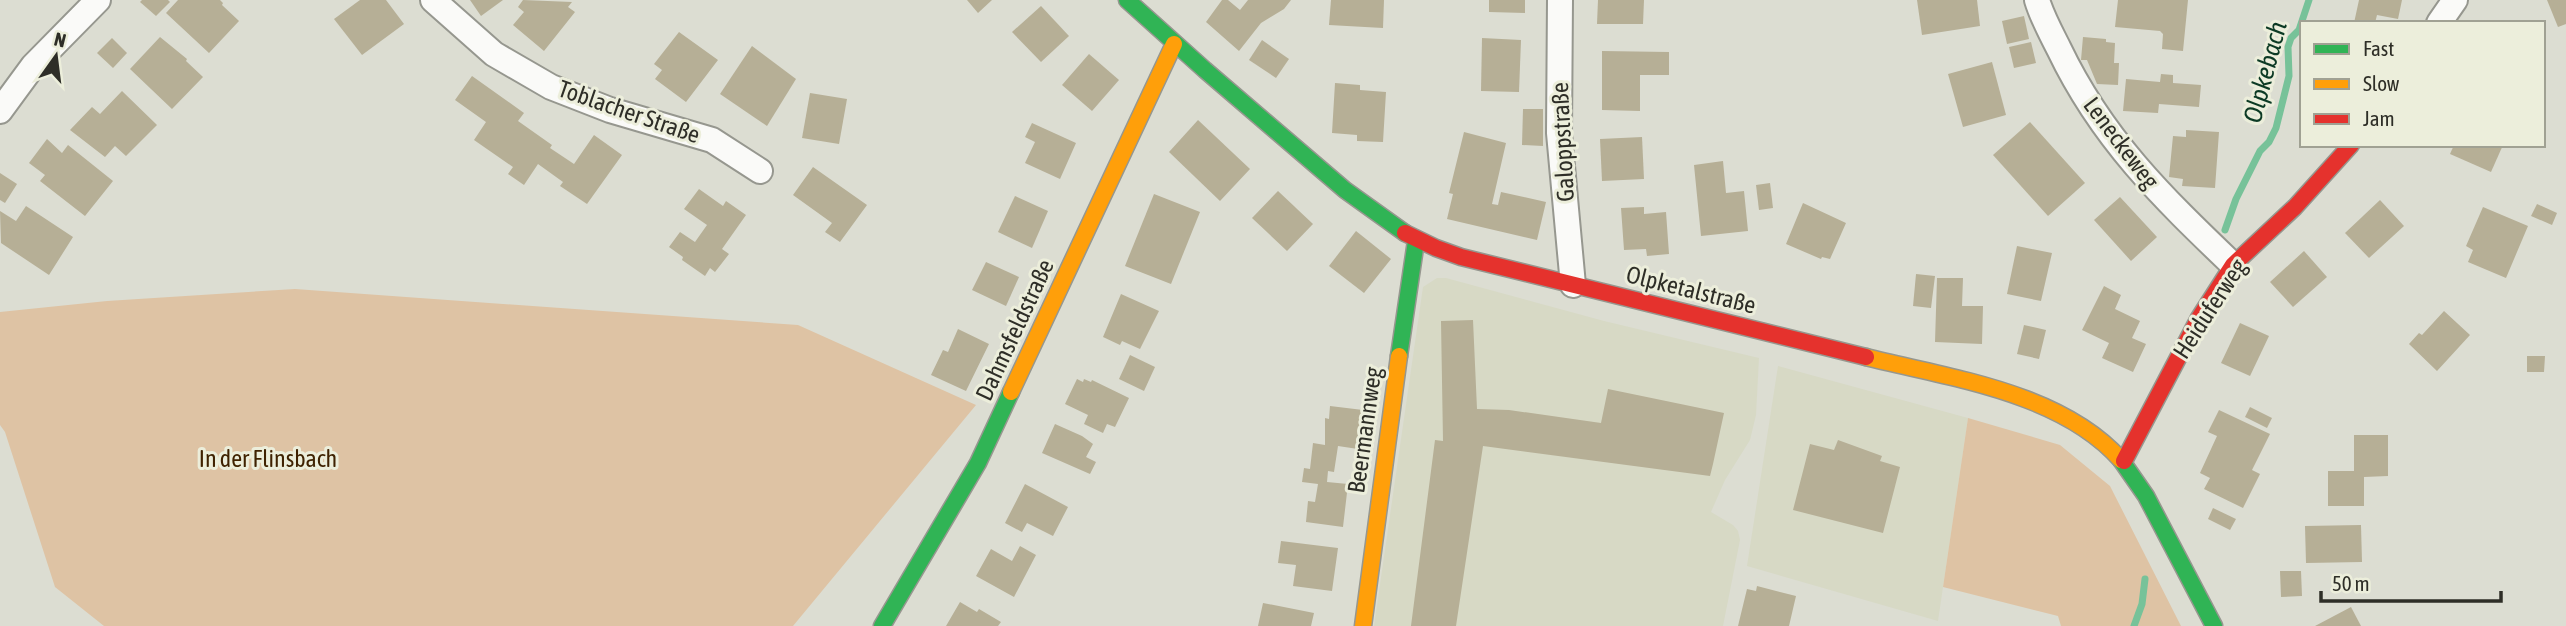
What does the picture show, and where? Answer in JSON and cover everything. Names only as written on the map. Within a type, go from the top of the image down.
[{"type":"street","points":[[0,111],[33,66],[98,0]]},
{"type":"street","name":"Toblacher Straße","points":[[433,0],[494,54],[551,87],[610,110],[712,140],[760,171]]},
{"type":"street","name":"Olpketalstraße","points":[[1127,0],[1174,44],[1354,197],[1416,241],[1461,257],[2001,391],[2057,412],[2078,424],[2100,439],[2124,461],[2144,492],[2214,626]]},
{"type":"street","name":"Galoppstraße","points":[[1560,0],[1559,133],[1573,285]]},
{"type":"street","name":"Leneckeweg","points":[[2037,0],[2068,69],[2106,130],[2158,193],[2233,265]]},
{"type":"street","points":[[2440,21],[2455,0]]},
{"type":"street","name":"Dahmsfeldstraße","points":[[882,626],[978,463],[1174,44]]},
{"type":"street","name":"Heiduferweg","points":[[2124,461],[2199,318],[2233,265],[2295,207],[2349,147]]},
{"type":"street","name":"Beermannweg","points":[[1363,626],[1380,486],[1416,241]]},
{"type":"shaded area","points":[[1437,278],[1446,278],[1604,321],[1759,358],[1756,415],[1750,440],[1725,480],[1711,512],[1733,525],[1740,540],[1723,626],[1374,626],[1423,287]]},
{"type":"shaded area","points":[[1778,366],[1968,418],[1938,621],[1747,566]]},
{"type":"green space","name":"In der Flinsbach","points":[[295,289],[798,325],[976,405],[793,626],[104,626],[55,587],[5,432],[0,425],[0,312],[107,301]]},
{"type":"green space","points":[[1968,418],[2060,445],[2110,486],[2181,626],[2061,626],[2058,616],[1943,587]]},
{"type":"building","points":[[178,0],[220,0],[239,21],[209,53],[166,13]]},
{"type":"building","points":[[360,0],[386,0],[404,24],[362,55],[334,19]]},
{"type":"building","points":[[470,0],[503,0],[481,16]]},
{"type":"building","points":[[523,0],[572,2],[568,7],[575,12],[544,51],[513,25],[524,12],[518,7]]},
{"type":"building","points":[[967,0],[992,0],[978,13]]},
{"type":"building","points":[[1222,0],[1228,0],[1240,10],[1248,0],[1291,0],[1284,9],[1261,23],[1239,51],[1206,22]]},
{"type":"building","points":[[1331,0],[1384,0],[1383,28],[1329,25]]},
{"type":"building","points":[[1489,0],[1525,0],[1525,13],[1489,12]]},
{"type":"building","points":[[1598,0],[1644,0],[1643,24],[1597,24]]},
{"type":"building","points":[[1917,0],[1977,0],[1980,26],[1922,35]]},
{"type":"building","points":[[2118,0],[2188,0],[2183,51],[2162,49],[2163,34],[2160,31],[2115,27]]},
{"type":"building","points":[[2359,0],[2402,0],[2398,19],[2377,15],[2376,21],[2354,21]]},
{"type":"building","points":[[2547,0],[2566,0],[2566,24],[2558,27]]},
{"type":"building","points":[[140,2],[170,2],[156,16]]},
{"type":"building","points":[[1041,6],[1069,36],[1041,62],[1012,32]]},
{"type":"building","points":[[2024,16],[2029,39],[2007,44],[2002,21]]},
{"type":"building","points":[[679,32],[718,60],[686,102],[655,79],[662,70],[654,64]]},
{"type":"building","points":[[160,37],[187,59],[203,77],[172,109],[130,69]]},
{"type":"building","points":[[2083,37],[2106,39],[2106,42],[2115,43],[2114,63],[2119,63],[2118,85],[2097,84],[2087,60],[2081,60]]},
{"type":"building","points":[[112,38],[127,53],[113,68],[97,53]]},
{"type":"building","points":[[1482,38],[1521,40],[1519,92],[1481,91]]},
{"type":"building","points":[[1262,40],[1289,59],[1276,78],[1249,60]]},
{"type":"building","points":[[2031,42],[2036,63],[2014,68],[2009,47]]},
{"type":"building","points":[[752,46],[796,79],[767,126],[720,94]]},
{"type":"building","points":[[1602,51],[1669,52],[1669,75],[1640,75],[1640,111],[1602,110]]},
{"type":"building","points":[[1089,54],[1119,80],[1092,111],[1062,85]]},
{"type":"building","points":[[1992,62],[2006,115],[1963,127],[1948,74]]},
{"type":"building","points":[[2161,74],[2173,75],[2173,83],[2201,85],[2199,107],[2159,104],[2158,113],[2123,111],[2126,79],[2160,82]]},
{"type":"building","points":[[472,76],[524,113],[518,121],[574,164],[594,135],[622,155],[587,204],[560,186],[563,182],[538,164],[524,185],[508,174],[513,167],[474,140],[486,122],[455,100]]},
{"type":"building","points":[[1335,83],[1360,85],[1360,90],[1386,92],[1383,142],[1357,141],[1357,135],[1332,133]]},
{"type":"building","points":[[122,91],[157,125],[126,156],[115,146],[105,157],[70,130],[92,107],[100,114]]},
{"type":"building","points":[[810,93],[847,99],[839,144],[802,138]]},
{"type":"building","points":[[1523,109],[1543,109],[1543,146],[1522,145]]},
{"type":"building","points":[[1198,120],[1250,169],[1220,201],[1169,152]]},
{"type":"building","points":[[2030,122],[2085,183],[2048,216],[1993,155]]},
{"type":"building","points":[[1032,123],[1076,143],[1060,179],[1025,163],[1035,142],[1025,137]]},
{"type":"building","points":[[2186,130],[2219,132],[2215,188],[2182,186],[2183,179],[2169,177],[2173,136],[2186,137]]},
{"type":"building","points":[[1464,132],[1506,143],[1492,204],[1498,205],[1501,192],[1546,202],[1537,240],[1447,219],[1453,194],[1449,193]]},
{"type":"building","points":[[1642,137],[1644,179],[1602,181],[1600,139]]},
{"type":"building","points":[[47,139],[62,153],[68,145],[113,181],[85,216],[40,181],[45,175],[29,163]]},
{"type":"building","points":[[2453,147],[2502,147],[2491,172],[2450,154]]},
{"type":"building","points":[[1723,161],[1726,193],[1744,191],[1748,231],[1701,236],[1694,165]]},
{"type":"building","points":[[813,167],[867,205],[840,242],[825,232],[832,223],[793,195]]},
{"type":"building","points":[[0,173],[17,184],[5,203],[0,200]]},
{"type":"building","points":[[1770,183],[1773,208],[1759,210],[1756,185]]},
{"type":"building","points":[[699,189],[723,206],[726,201],[746,215],[722,249],[729,254],[715,272],[710,268],[705,276],[669,247],[680,232],[695,242],[707,225],[684,209]]},
{"type":"building","points":[[1278,191],[1313,224],[1287,251],[1252,218]]},
{"type":"building","points":[[1154,194],[1200,212],[1171,284],[1125,266]]},
{"type":"building","points":[[1015,196],[1048,211],[1032,248],[998,232]]},
{"type":"building","points":[[2120,197],[2157,237],[2131,261],[2094,220]]},
{"type":"building","points":[[2380,200],[2404,226],[2369,258],[2345,233]]},
{"type":"building","points":[[1803,203],[1846,223],[1830,259],[1821,259],[1786,244]]},
{"type":"building","points":[[2537,204],[2557,213],[2552,225],[2531,216]]},
{"type":"building","points":[[26,206],[73,237],[49,275],[1,243],[0,211],[16,221]]},
{"type":"building","points":[[1644,207],[1644,214],[1666,212],[1669,254],[1647,256],[1646,249],[1624,250],[1621,208]]},
{"type":"building","points":[[2483,207],[2528,226],[2506,278],[2468,262],[2473,250],[2466,246]]},
{"type":"building","points":[[1356,231],[1391,259],[1364,293],[1329,266]]},
{"type":"building","points":[[2017,246],[2052,253],[2041,301],[2007,294]]},
{"type":"building","points":[[2304,251],[2327,277],[2293,307],[2270,282]]},
{"type":"building","points":[[986,262],[1019,277],[1006,306],[972,290]]},
{"type":"building","points":[[1916,274],[1935,276],[1931,308],[1913,306]]},
{"type":"building","points":[[1937,278],[1963,278],[1962,306],[1983,306],[1982,344],[1935,342]]},
{"type":"building","points":[[2104,286],[2121,295],[2115,309],[2140,321],[2132,338],[2146,344],[2133,372],[2102,358],[2109,343],[2082,330]]},
{"type":"building","points":[[1121,294],[1159,311],[1140,349],[1122,341],[1120,345],[1103,337]]},
{"type":"building","points":[[2444,311],[2470,335],[2437,371],[2409,344],[2419,333],[2422,335]]},
{"type":"building","points":[[1473,320],[1477,409],[1509,410],[1601,423],[1608,389],[1724,413],[1710,476],[1483,446],[1456,626],[1411,626],[1435,440],[1443,441],[1441,321]]},
{"type":"building","points":[[2240,323],[2269,336],[2250,376],[2221,363]]},
{"type":"building","points":[[2024,325],[2046,330],[2039,359],[2017,354]]},
{"type":"building","points":[[958,329],[989,344],[966,391],[931,375],[943,350],[948,352]]},
{"type":"building","points":[[1130,355],[1155,367],[1144,391],[1119,379]]},
{"type":"building","points":[[2527,356],[2545,356],[2544,372],[2527,372]]},
{"type":"building","points":[[1077,379],[1083,382],[1084,379],[1091,382],[1092,380],[1129,398],[1115,427],[1107,424],[1103,433],[1084,424],[1088,415],[1065,404]]},
{"type":"building","points":[[1330,406],[1363,410],[1358,449],[1338,446],[1334,472],[1328,471],[1327,482],[1348,484],[1343,527],[1306,522],[1308,501],[1315,502],[1318,484],[1302,482],[1304,468],[1310,469],[1313,443],[1325,445],[1325,418],[1329,419]]},
{"type":"building","points":[[2250,407],[2272,418],[2267,428],[2245,417]]},
{"type":"building","points":[[2219,410],[2270,434],[2252,470],[2260,474],[2243,508],[2204,489],[2210,478],[2200,473],[2217,436],[2208,432]]},
{"type":"building","points":[[1055,424],[1093,444],[1086,457],[1096,462],[1090,474],[1042,453]]},
{"type":"building","points":[[2354,435],[2388,435],[2388,476],[2364,477],[2364,506],[2328,506],[2328,471],[2354,471]]},
{"type":"building","points":[[1838,440],[1882,456],[1880,461],[1900,467],[1883,533],[1793,510],[1810,444],[1834,450]]},
{"type":"building","points":[[1025,484],[1068,507],[1053,536],[1027,523],[1022,532],[1005,523]]},
{"type":"building","points":[[2213,508],[2236,519],[2230,530],[2208,519]]},
{"type":"building","points":[[2361,525],[2362,562],[2306,563],[2305,526]]},
{"type":"building","points":[[1281,541],[1338,548],[1332,591],[1293,586],[1296,565],[1278,563]]},
{"type":"building","points":[[1020,546],[1036,555],[1014,597],[976,576],[991,549],[1012,561]]},
{"type":"building","points":[[2280,571],[2301,571],[2302,596],[2281,597]]},
{"type":"building","points":[[1757,586],[1796,596],[1789,626],[1738,626],[1747,589],[1756,591]]},
{"type":"building","points":[[960,602],[1001,622],[998,626],[946,626]]},
{"type":"building","points":[[1263,603],[1314,613],[1311,626],[1258,626]]},
{"type":"building","points":[[2351,607],[2361,626],[2315,626]]},
{"type":"waterway","name":"Olpkebach","points":[[2302,21],[2309,0]]},
{"type":"waterway","name":"Olpkebach","points":[[2225,230],[2236,199],[2260,151],[2269,142],[2276,128],[2289,76],[2288,47],[2300,27]]},
{"type":"waterway","name":"Olpkebach","points":[[2134,626],[2142,604],[2145,579]]},
{"type":"traffic: fast","points":[[1127,0],[1345,190],[1405,233]]},
{"type":"traffic: fast","points":[[1399,356],[1416,241]]},
{"type":"traffic: fast","points":[[882,626],[978,463],[1011,392]]},
{"type":"traffic: fast","points":[[2121,460],[2146,496],[2214,626]]},
{"type":"traffic: slow","points":[[1011,392],[1174,44]]},
{"type":"traffic: slow","points":[[1363,626],[1399,356]]},
{"type":"traffic: slow","points":[[1866,357],[1967,381],[2036,403],[2068,418],[2096,437],[2121,460]]},
{"type":"traffic: jam","points":[[2124,461],[2199,318],[2233,265],[2295,207],[2349,147]]},
{"type":"traffic: jam","points":[[1405,233],[1461,257],[1866,357]]}]
